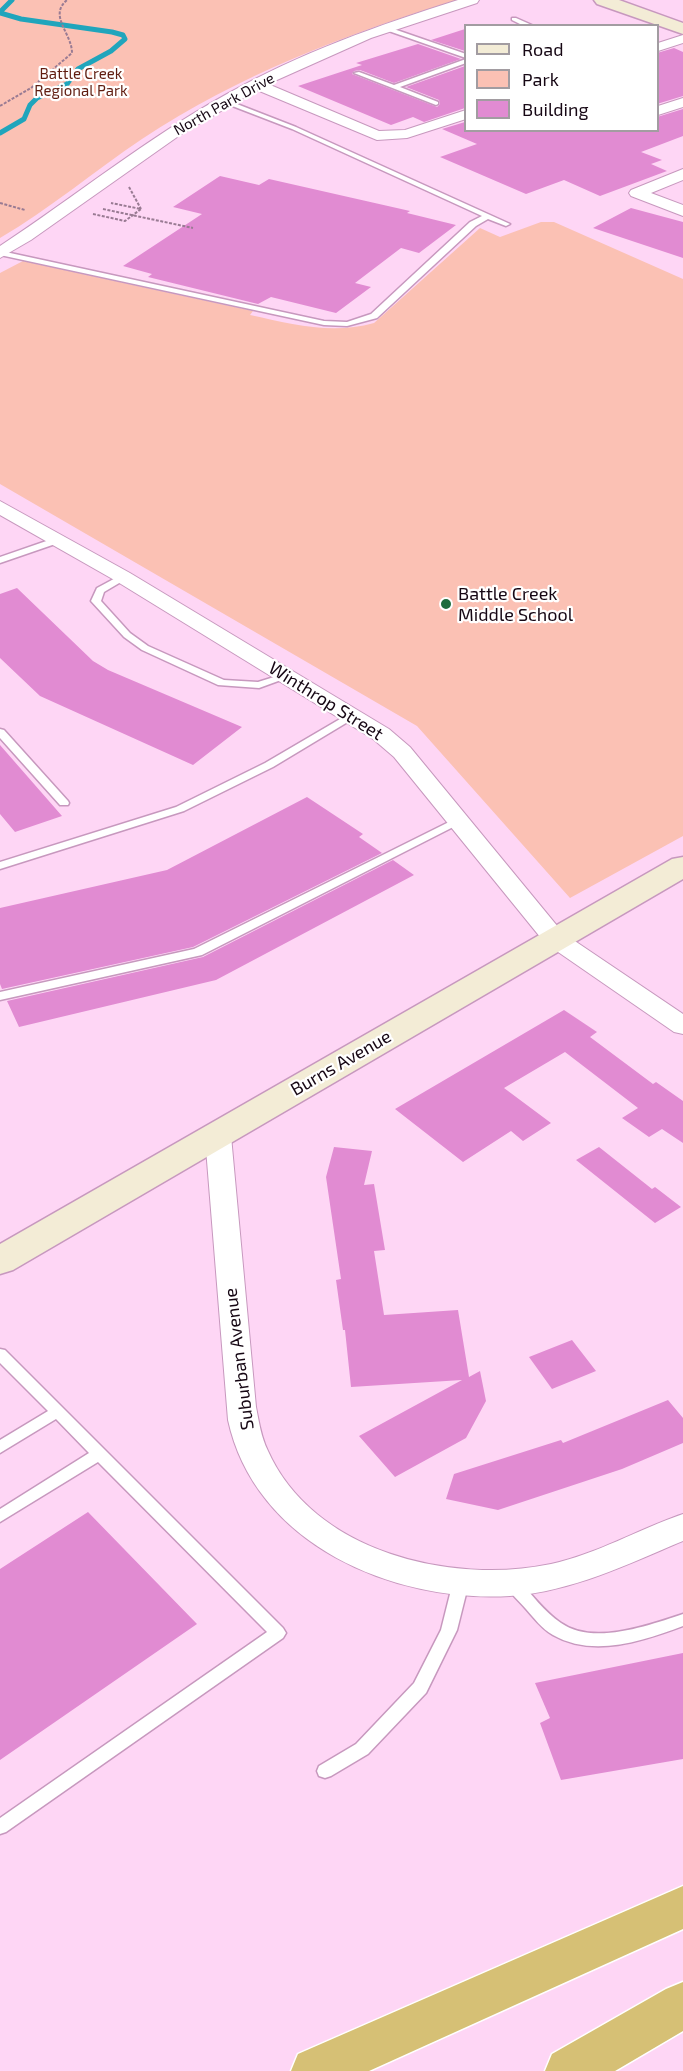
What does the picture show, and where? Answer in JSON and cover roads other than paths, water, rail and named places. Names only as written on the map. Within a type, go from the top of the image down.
[{"type":"highway","points":[[315,2071],[683,1907]]},
{"type":"highway","points":[[569,2071],[683,2005]]},
{"type":"street","name":"North Park Drive","points":[[0,253],[61,213],[170,134],[224,101],[358,37],[472,0]]},
{"type":"street","points":[[603,0],[683,29]]},
{"type":"street","points":[[659,46],[683,39]]},
{"type":"street","points":[[256,84],[377,136],[407,134],[464,114]]},
{"type":"street","points":[[659,110],[683,102]]},
{"type":"street","points":[[683,174],[637,193],[683,212]]},
{"type":"street","name":"Winthrop Street","points":[[0,507],[123,577],[381,734],[402,752],[554,939],[683,1026]]},
{"type":"street","name":"Burns Avenue","points":[[2,1256],[218,1136],[683,866]]},
{"type":"street","name":"Suburban Avenue","points":[[218,1136],[245,1431],[256,1460],[279,1496],[313,1528],[344,1548],[379,1565],[430,1579],[511,1583],[551,1577],[600,1561],[683,1527]]},
{"type":"lane","points":[[514,20],[525,24]]},
{"type":"lane","points":[[385,28],[464,56]]},
{"type":"lane","points":[[393,87],[464,61]]},
{"type":"lane","points":[[357,73],[436,103]]},
{"type":"lane","points":[[224,101],[294,128],[506,224]]},
{"type":"lane","points":[[0,253],[324,323],[347,324],[374,316],[474,224],[487,216]]},
{"type":"lane","points":[[0,560],[58,540]]},
{"type":"lane","points":[[123,577],[100,590],[96,601],[127,635],[146,648],[222,683],[259,684],[287,676]]},
{"type":"lane","points":[[0,866],[180,809],[268,765],[352,715]]},
{"type":"lane","points":[[0,732],[64,803]]},
{"type":"lane","points":[[0,996],[198,952],[459,820]]},
{"type":"lane","points":[[0,1354],[278,1633],[0,1827]]},
{"type":"lane","points":[[0,1447],[57,1412]]},
{"type":"lane","points":[[0,1516],[99,1454]]},
{"type":"lane","points":[[325,1771],[362,1749],[420,1688],[449,1630],[461,1582]]},
{"type":"lane","points":[[511,1583],[558,1630],[587,1640],[644,1635],[683,1620]]},
{"type":"waterway","points":[[0,12],[12,0]]},
{"type":"waterway","points":[[0,13],[21,19],[112,32],[123,35],[125,39],[111,51],[78,69],[67,84],[37,98],[30,105],[24,119],[0,133]]},
{"type":"place","name":"Battle Creek Middle School","points":[[446,604]]},
{"type":"park label","name":"Battle Creek Regional Park","points":[[81,82]]}]
